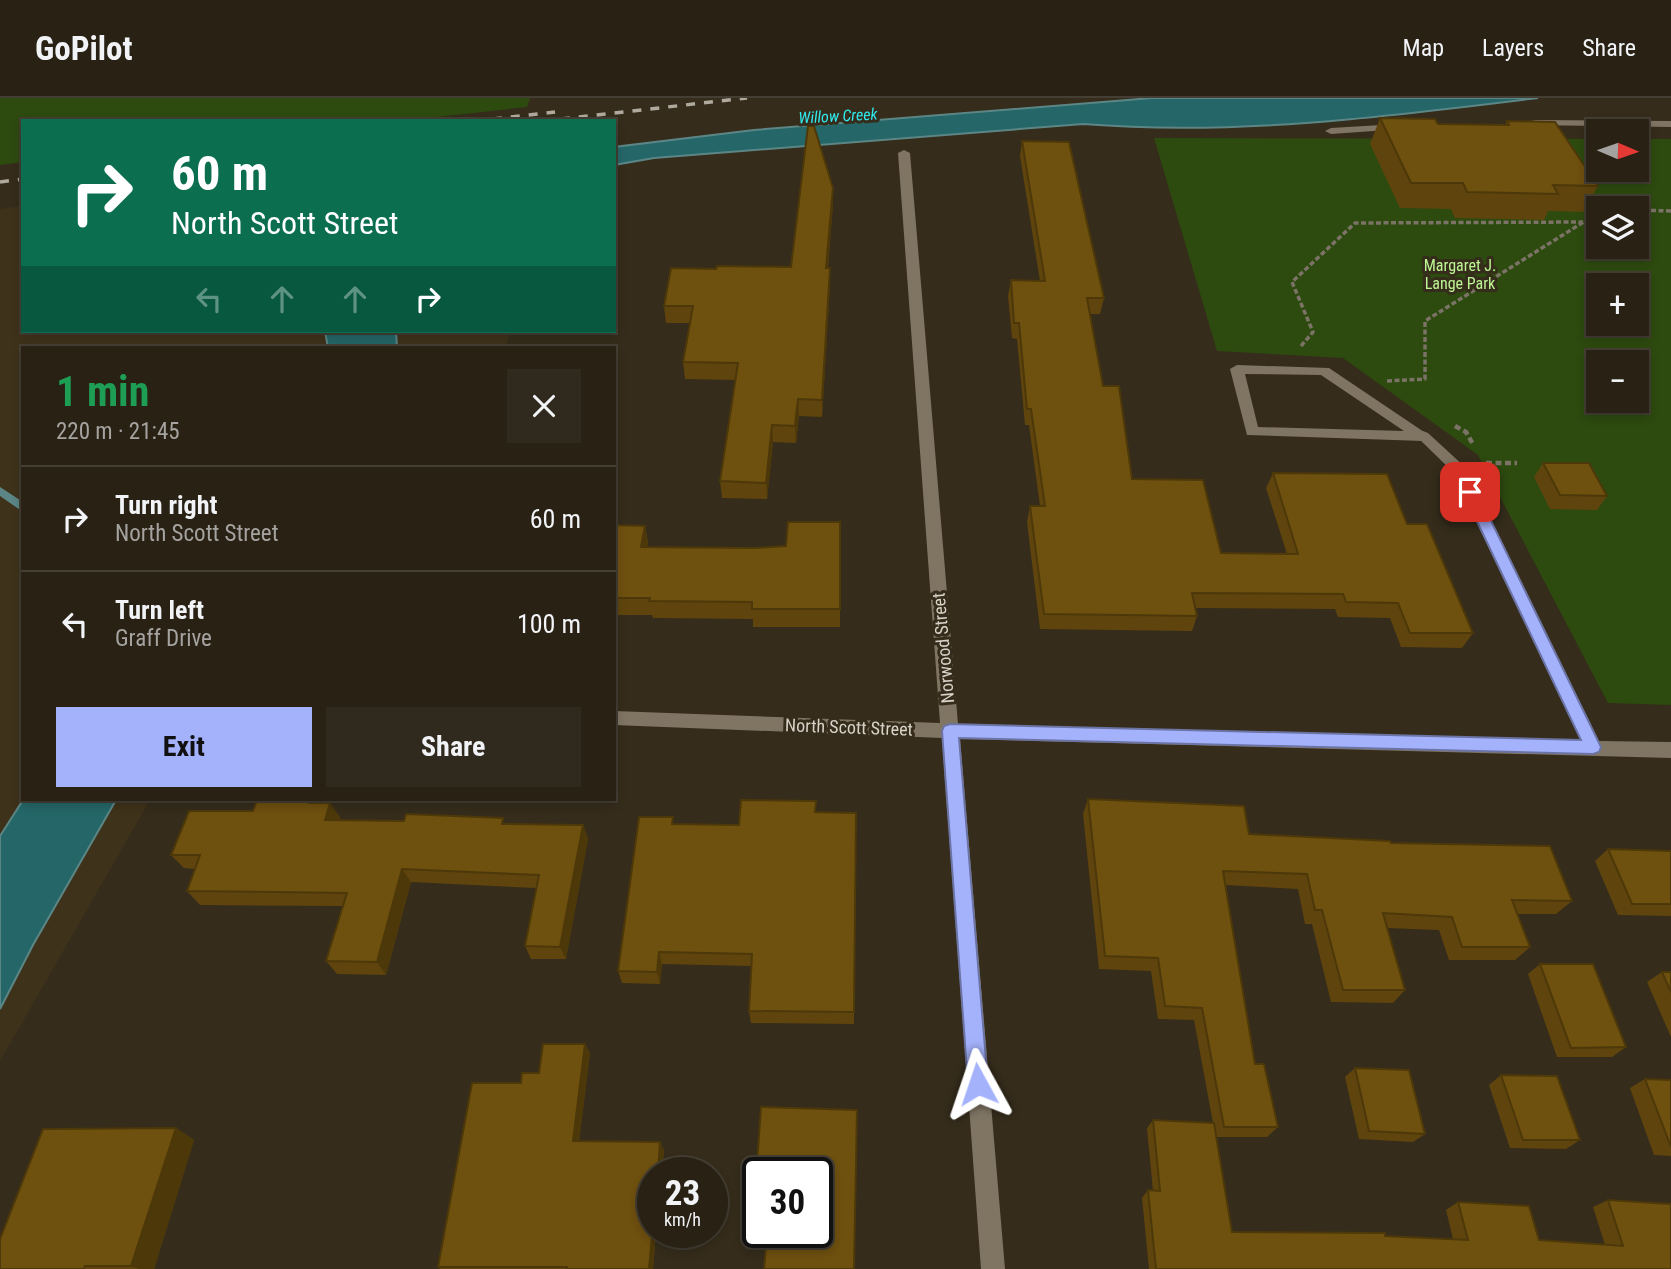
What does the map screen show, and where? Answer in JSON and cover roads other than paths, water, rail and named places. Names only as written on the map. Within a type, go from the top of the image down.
[{"type":"street","points":[[1522,125],[1671,124]]},
{"type":"street","points":[[1331,131],[1408,127]]},
{"type":"street","name":"Norwood Street","points":[[904,153],[993,1269]]},
{"type":"street","points":[[1423,436],[1252,432],[1237,369],[1324,371],[1423,436],[1458,468],[1593,747]]},
{"type":"street","name":"North Scott Street","points":[[616,718],[950,731],[1671,750]]},
{"type":"water","points":[[1152,98],[1538,98],[1311,123],[1198,128],[1083,124],[654,158],[616,165],[616,147],[754,130]]},
{"type":"water","points":[[325,333],[396,333],[397,346],[328,346]]},
{"type":"water","points":[[22,801],[115,801],[33,945],[0,1009],[0,836]]},
{"type":"waterway","points":[[0,491],[21,507]]},
{"type":"railway","points":[[561,119],[747,98]]},
{"type":"railway","points":[[493,119],[555,112]]},
{"type":"railway","points":[[0,182],[21,179]]},
{"type":"water label","name":"Willow Creek","points":[[838,116]]},
{"type":"park label","name":"Margaret J. Lange Park","points":[[1460,274]]}]
